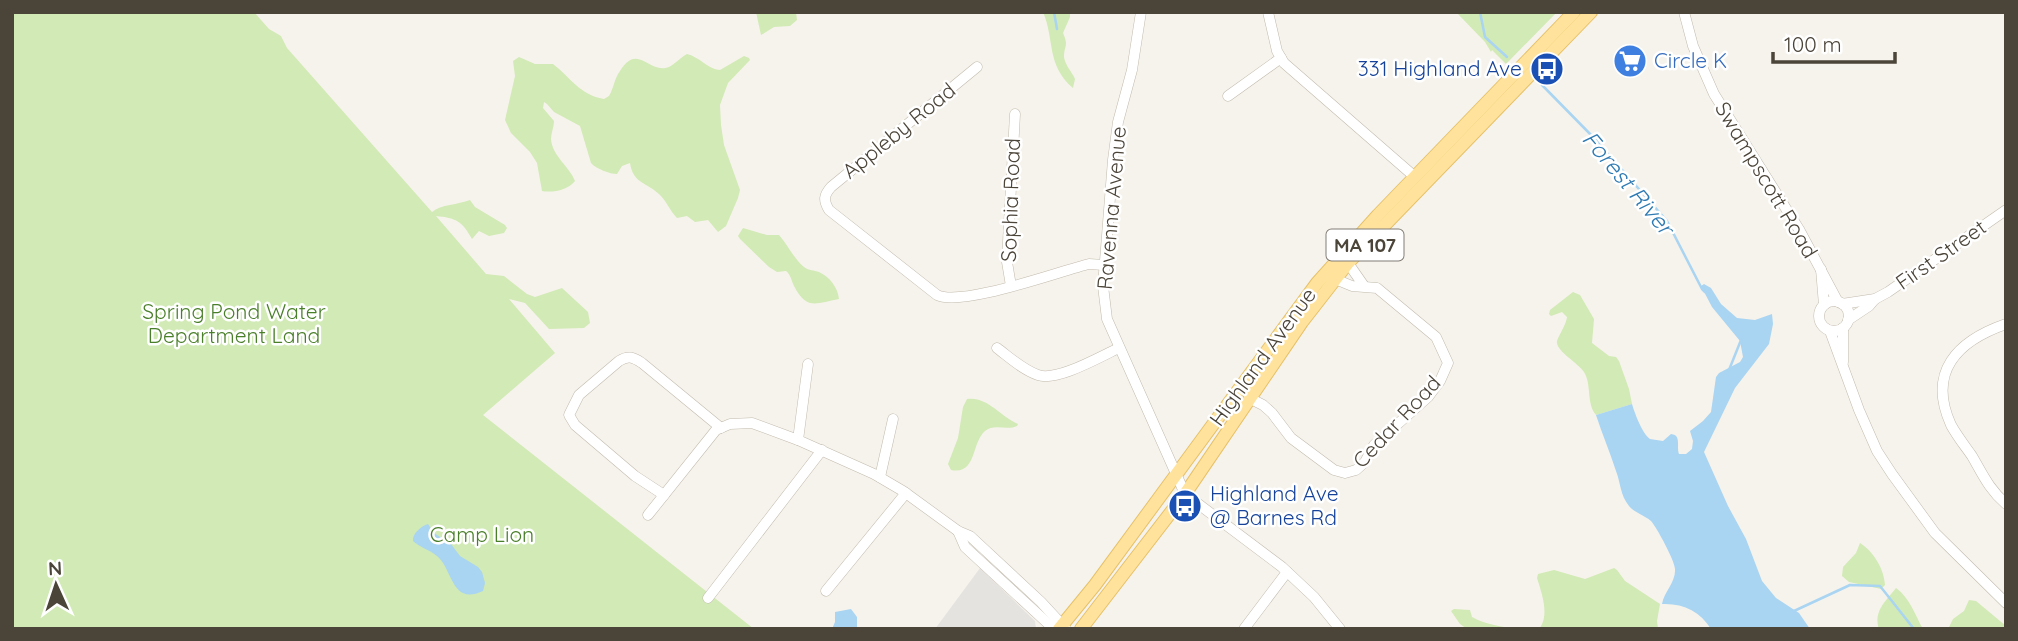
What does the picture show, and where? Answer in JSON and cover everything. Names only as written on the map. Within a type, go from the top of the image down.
[{"type":"main road","name":"Highland Avenue","points":[[1060,628],[1095,585],[1317,284],[1351,244],[1574,12]]},
{"type":"main road","name":"Highland Avenue","points":[[1081,629],[1185,494],[1305,316],[1349,262],[1591,12]]},
{"type":"street","name":"Ravenna Avenue","points":[[1141,12],[1132,70],[1116,136],[1104,265],[1105,308],[1111,330],[1185,494]]},
{"type":"street","points":[[1268,12],[1281,58],[1415,177]]},
{"type":"street","name":"Swampscott Road","points":[[1684,12],[1693,46],[1714,94],[1790,215],[1840,303]]},
{"type":"street","points":[[1228,96],[1281,58]]},
{"type":"street","name":"Appleby Road","points":[[977,67],[831,187],[825,197],[825,203],[836,217],[943,298],[981,294],[1011,286]]},
{"type":"street","name":"Sophia Road","points":[[1011,286],[1007,261],[1015,114]]},
{"type":"street","name":"First Street","points":[[1845,324],[1875,299],[2006,210]]},
{"type":"street","name":"Cedar Road","points":[[1349,262],[1364,286]]},
{"type":"street","points":[[1011,286],[1089,264],[1104,265]]},
{"type":"street","name":"Swampscott Road","points":[[1821,269],[1824,305]]},
{"type":"street","name":"Cedar Road","points":[[1249,398],[1272,413],[1291,438],[1334,470],[1345,473],[1356,470],[1374,445],[1428,397],[1440,381],[1448,363],[1436,337],[1377,288],[1352,286],[1335,279]]},
{"type":"street","name":"First Street","points":[[1840,303],[1875,299]]},
{"type":"street","points":[[1843,366],[1847,311],[1840,303],[1830,302],[1820,310],[1819,319],[1830,331],[1858,410],[1877,451],[1906,496],[1935,533],[2006,603]]},
{"type":"street","points":[[1830,331],[1845,324]]},
{"type":"street","points":[[2006,324],[1962,347],[1946,369],[1942,386],[1943,402],[1952,426],[1991,490],[2006,504]]},
{"type":"street","points":[[997,348],[1033,373],[1046,377],[1063,373],[1119,348]]},
{"type":"street","points":[[664,495],[635,476],[575,425],[569,415],[579,395],[619,361],[631,357],[642,363],[721,428]]},
{"type":"street","points":[[798,440],[808,364]]},
{"type":"street","points":[[880,477],[893,419]]},
{"type":"street","points":[[648,515],[707,440],[721,428],[741,422],[752,423],[822,450],[880,477],[906,493],[958,531],[970,536],[1060,628]]},
{"type":"street","points":[[708,598],[822,450]]},
{"type":"street","points":[[826,591],[906,493]]},
{"type":"street","points":[[1185,494],[1287,572],[1314,597],[1340,629]]},
{"type":"street","points":[[1244,629],[1287,572]]},
{"type":"green space","name":"Spring Pond Water Department Land","points":[[12,12],[254,12],[269,29],[281,36],[287,48],[432,212],[440,207],[470,200],[475,207],[505,225],[507,228],[504,233],[489,236],[479,231],[472,239],[458,222],[436,216],[486,274],[504,276],[535,297],[562,288],[588,312],[590,323],[584,328],[549,329],[525,303],[509,299],[555,353],[483,415],[754,629],[12,629]]},
{"type":"green space","points":[[756,12],[796,12],[797,20],[790,26],[774,27],[761,35]]},
{"type":"green space","points":[[1043,12],[1070,12],[1063,33],[1066,44],[1065,60],[1075,79],[1073,88],[1064,79],[1055,61]]},
{"type":"green space","points":[[1456,12],[1557,12],[1506,64],[1492,50],[1491,52]]},
{"type":"green space","points":[[687,54],[711,68],[720,70],[744,56],[750,60],[728,83],[720,105],[724,145],[740,190],[726,226],[718,232],[708,220],[695,222],[687,216],[677,218],[660,195],[637,179],[630,163],[622,166],[617,174],[596,167],[591,163],[580,126],[554,112],[544,102],[543,108],[554,121],[552,145],[575,181],[560,190],[542,191],[537,163],[511,133],[505,120],[515,76],[513,61],[519,57],[535,64],[553,64],[582,90],[604,99],[609,96],[620,71],[632,59],[662,68],[671,66]]},
{"type":"green space","points":[[743,228],[767,235],[779,235],[804,267],[823,274],[830,280],[839,299],[813,303],[803,299],[786,271],[777,272],[769,267],[740,239],[738,236]]},
{"type":"green space","points":[[1573,292],[1580,295],[1594,319],[1592,343],[1619,361],[1632,404],[1596,415],[1591,405],[1584,372],[1558,346],[1557,341],[1567,317],[1562,312],[1551,316],[1550,310]]},
{"type":"green space","points":[[967,399],[987,403],[1018,424],[985,431],[965,468],[951,470],[948,464],[958,438]]},
{"type":"green space","points":[[1860,543],[1870,551],[1880,567],[1885,585],[1881,589],[1849,582],[1842,576],[1843,567],[1856,553]]},
{"type":"green space","points":[[1614,568],[1625,581],[1660,604],[1658,629],[1539,629],[1545,611],[1538,574],[1554,570],[1585,579]]},
{"type":"green space","points":[[1896,588],[1909,602],[1923,629],[1879,629],[1879,612]]},
{"type":"green space","points":[[1969,600],[1976,601],[2006,626],[2006,629],[1948,629],[1953,619],[1964,611]]},
{"type":"green space","points":[[1470,610],[1472,617],[1483,622],[1519,629],[1467,629],[1451,611]]},
{"type":"shaded area","points":[[980,568],[1035,621],[1036,629],[935,629]]},
{"type":"water","points":[[1704,284],[1711,288],[1721,304],[1737,318],[1755,320],[1772,314],[1769,344],[1735,388],[1704,452],[1746,539],[1762,581],[1776,598],[1799,613],[1810,629],[1711,629],[1702,617],[1690,609],[1662,604],[1674,578],[1674,565],[1651,521],[1626,502],[1596,415],[1632,404],[1650,439],[1663,441],[1671,434],[1678,439],[1679,454],[1686,454],[1692,449],[1690,431],[1711,412],[1716,377],[1740,362],[1743,357],[1740,341],[1712,307],[1701,286]]},
{"type":"water","points":[[428,524],[434,533],[451,544],[460,556],[478,567],[485,583],[483,591],[465,594],[459,590],[437,556],[413,541],[418,531]]},
{"type":"water","points":[[851,609],[857,617],[857,629],[832,629],[835,612]]},
{"type":"waterway","points":[[1054,12],[1057,29]]},
{"type":"waterway","name":"Forest River","points":[[1480,12],[1485,37],[1507,57]]},
{"type":"waterway","name":"Forest River","points":[[1542,85],[1595,139],[1667,221],[1705,292]]},
{"type":"waterway","name":"Forest River","points":[[1729,370],[1741,340]]},
{"type":"waterway","name":"Forest River","points":[[1794,611],[1850,585],[1880,586],[1914,629]]},
{"type":"place","name":"Circle K","points":[[1630,61]]},
{"type":"place","name":"331 Highland Ave","points":[[1547,69]]},
{"type":"place","name":"Highland Ave @ Barnes Rd","points":[[1185,506]]},
{"type":"park label","name":"Camp Lion","points":[[482,535]]}]
